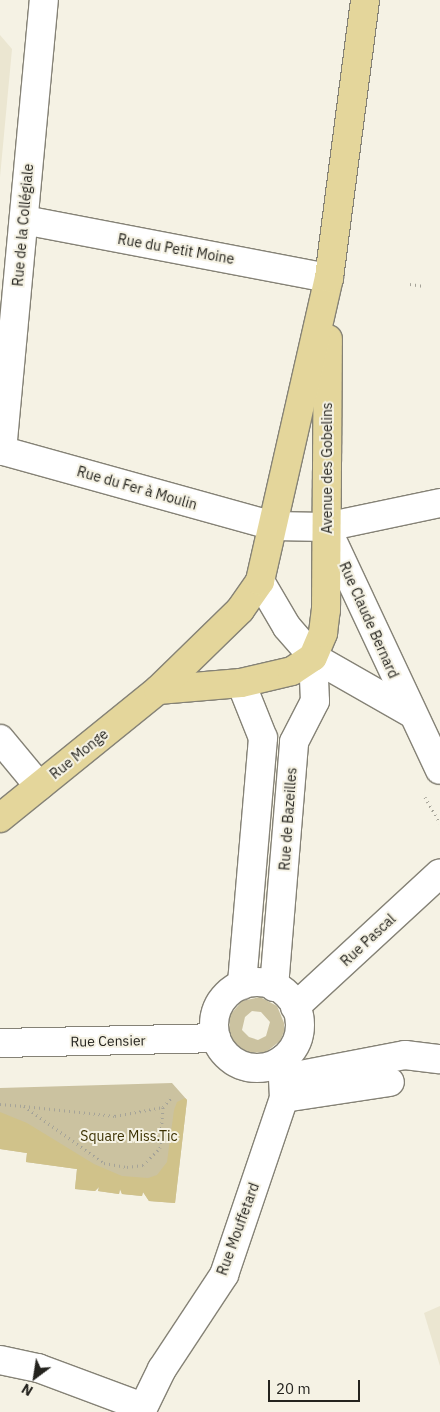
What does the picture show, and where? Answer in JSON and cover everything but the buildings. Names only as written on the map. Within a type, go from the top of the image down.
[{"type":"main road","name":"Avenue des Gobelins","points":[[260,581],[329,278],[365,0]]},
{"type":"main road","name":"Avenue des Gobelins","points":[[313,657],[323,632],[326,610],[329,278]]},
{"type":"main road","name":"Rue Monge","points":[[0,818],[158,690],[240,610],[260,581]]},
{"type":"main road","points":[[158,690],[241,683],[292,671],[313,657]]},
{"type":"street","name":"Rue de la Collégiale","points":[[1,450],[44,0]]},
{"type":"street","name":"Rue du Petit Moine","points":[[24,220],[329,278]]},
{"type":"street","name":"Rue du Fer à Moulin","points":[[1,450],[274,526],[326,527],[440,502]]},
{"type":"street","name":"Rue Claude Bernard","points":[[326,527],[411,713],[440,770]]},
{"type":"street","name":"Rue Claude Bernard","points":[[260,581],[287,627],[313,657],[411,713]]},
{"type":"street","name":"Rue de Bazeilles","points":[[274,987],[294,742],[316,701],[313,657]]},
{"type":"street","points":[[241,683],[263,738],[242,985]]},
{"type":"street","points":[[0,740],[39,786]]},
{"type":"street","name":"Rue Pascal","points":[[295,1007],[440,873]]},
{"type":"street","points":[[284,1078],[299,1030],[295,1007],[282,991],[274,987],[263,983],[242,985],[222,1001],[216,1012],[216,1038],[228,1057],[244,1066],[261,1068],[284,1078],[390,1082]]},
{"type":"street","name":"Rue Censier","points":[[0,1043],[216,1038]]},
{"type":"street","points":[[284,1078],[406,1055],[440,1059]]},
{"type":"street","name":"Rue Mouffetard","points":[[142,1410],[162,1369],[224,1275],[284,1078]]},
{"type":"street","points":[[0,1360],[38,1368],[142,1410]]},
{"type":"path","points":[[410,284],[424,286]]},
{"type":"path","points":[[420,789],[440,823]]},
{"type":"path","points":[[24,1106],[104,1163],[127,1168],[143,1165],[160,1148],[163,1108],[172,1097]]},
{"type":"path","points":[[0,1104],[115,1116],[163,1108]]},
{"type":"shaded area","points":[[0,35],[12,49],[0,177]]},
{"type":"shaded area","points":[[185,1098],[187,1100],[175,1203],[149,1201],[143,1192],[142,1196],[122,1194],[120,1189],[119,1194],[98,1191],[99,1187],[95,1191],[75,1189],[77,1169],[26,1162],[27,1153],[0,1149],[0,1112],[27,1123],[94,1164],[122,1176],[148,1178],[157,1175],[167,1162],[174,1110],[177,1102]]},
{"type":"shaded area","points":[[440,1306],[440,1366],[424,1313]]},
{"type":"green space","points":[[260,997],[277,1006],[284,1023],[284,1032],[280,1041],[266,1052],[248,1053],[233,1042],[229,1033],[230,1015],[242,1001]],"holes":[[[252,1011],[261,1012],[270,1022],[266,1036],[258,1040],[249,1037],[242,1030],[245,1017]]]},
{"type":"green space","name":"Square Miss.Tic","points":[[172,1083],[187,1100],[175,1203],[149,1201],[143,1192],[142,1196],[122,1194],[120,1189],[119,1194],[98,1191],[99,1187],[95,1191],[75,1189],[77,1169],[26,1162],[27,1153],[0,1149],[0,1088]]}]
